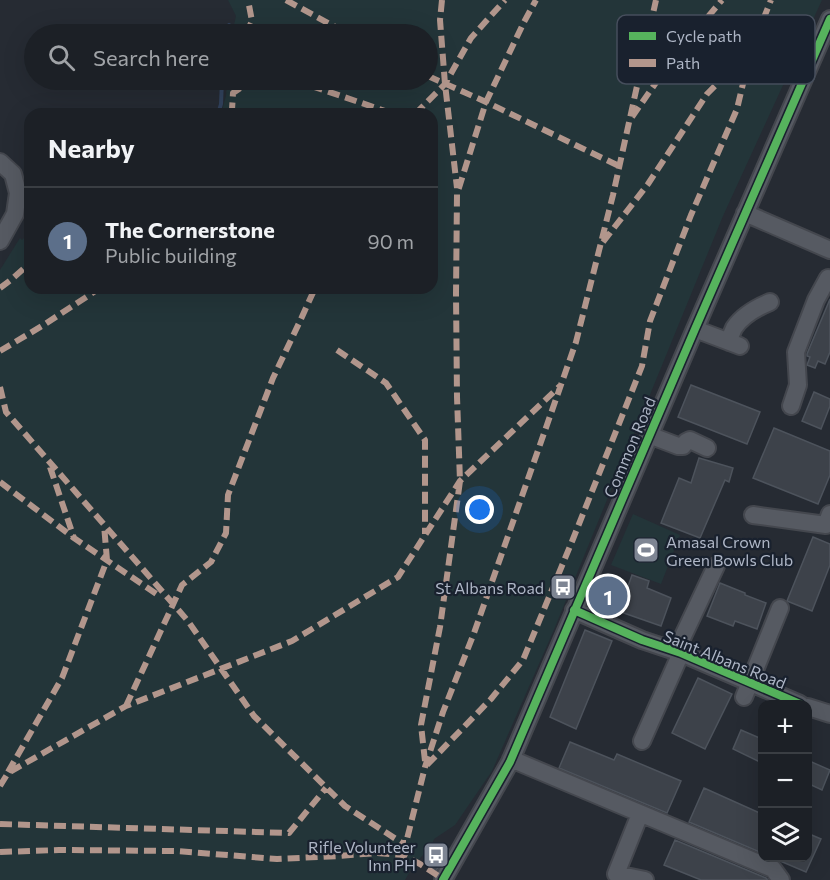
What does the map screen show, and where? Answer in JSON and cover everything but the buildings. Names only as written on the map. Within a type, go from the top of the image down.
[{"type":"street","name":"Common Road","points":[[815,52],[830,18]]},
{"type":"street","name":"Common Road","points":[[442,880],[512,759],[694,329],[801,84]]},
{"type":"street","points":[[0,162],[14,174],[18,194],[15,214],[2,236]]},
{"type":"street","points":[[745,213],[830,250]]},
{"type":"street","points":[[791,406],[798,385],[796,352],[816,300],[829,277]]},
{"type":"street","points":[[694,329],[734,339],[752,311],[770,302]]},
{"type":"street","points":[[649,435],[678,446],[683,446],[690,440],[708,448]]},
{"type":"street","points":[[753,515],[826,525],[830,514]]},
{"type":"street","points":[[642,741],[716,566]]},
{"type":"street","points":[[747,690],[780,608]]},
{"type":"street","name":"Saint Albans Road","points":[[574,610],[641,644],[679,652],[747,690],[782,700]]},
{"type":"street","points":[[812,709],[830,714]]},
{"type":"street","points":[[512,759],[772,869],[781,880]]},
{"type":"street","points":[[640,813],[616,874],[645,880]]},
{"type":"shaded area","points":[[228,0],[822,0],[815,15],[617,15],[617,84],[784,84],[723,216],[553,632],[492,771],[455,825],[434,839],[432,845],[413,866],[405,880],[0,880],[0,270],[20,238],[22,240],[24,238],[24,294],[438,294],[438,108],[223,108],[226,90],[438,90],[438,24],[234,24],[236,16]]},
{"type":"shaded area","name":"Amasal Crown Green Bowls Club","points":[[633,514],[680,535],[661,584],[611,565]]},
{"type":"waterway","points":[[220,108],[222,90]]},
{"type":"marked path","points":[[248,0],[251,24]]},
{"type":"marked path","points":[[286,0],[330,24]]},
{"type":"marked path","points":[[442,0],[440,20],[445,84],[457,188]]},
{"type":"marked path","points":[[421,108],[445,84],[471,38],[505,0]]},
{"type":"marked path","points":[[425,761],[421,725],[440,627],[460,481],[457,397],[457,194],[486,102],[536,0]]},
{"type":"marked path","points":[[653,15],[656,0]]},
{"type":"marked path","points":[[709,15],[722,0]]},
{"type":"marked path","points":[[765,15],[771,0]]},
{"type":"marked path","points":[[438,80],[619,166]]},
{"type":"marked path","points":[[403,855],[425,767],[443,712],[474,633],[576,342],[613,195],[637,84]]},
{"type":"marked path","points":[[632,117],[655,84]]},
{"type":"marked path","points":[[603,242],[648,184],[707,94],[717,84]]},
{"type":"marked path","points":[[427,765],[491,699],[523,660],[642,366],[650,321],[691,215],[737,109],[743,84]]},
{"type":"marked path","points":[[232,108],[233,93],[237,90]]},
{"type":"marked path","points":[[323,90],[376,108]]},
{"type":"marked path","points":[[0,288],[24,268]]},
{"type":"marked path","points":[[0,351],[91,294]]},
{"type":"marked path","points":[[126,706],[182,585],[211,562],[226,533],[228,495],[273,378],[312,294]]},
{"type":"marked path","points":[[337,350],[386,383],[425,440],[425,534]]},
{"type":"marked path","points":[[0,786],[8,773],[126,706],[292,641],[398,577],[460,481],[560,386]]},
{"type":"marked path","points":[[0,387],[6,412],[188,621],[254,716],[345,806],[402,843],[406,843]]},
{"type":"marked path","points":[[50,467],[74,538]]},
{"type":"marked path","points":[[0,482],[74,538],[161,597]]},
{"type":"marked path","points":[[8,772],[62,678],[107,560],[104,525]]},
{"type":"marked path","points":[[0,824],[289,833],[326,788]]},
{"type":"marked path","points":[[0,852],[176,851],[277,859],[377,853],[403,855],[443,879]]},
{"type":"cycle path","points":[[815,53],[830,19]]},
{"type":"cycle path","points":[[443,880],[510,762],[802,84]]},
{"type":"cycle path","points":[[574,610],[791,700]]},
{"type":"place","name":"Amasal Crown Green Bowls Club","points":[[646,550]]},
{"type":"place","name":"St Albans Road","points":[[563,587]]},
{"type":"place","name":"The Cornerstone","points":[[608,596]]},
{"type":"place","name":"Rifle Volunteer Inn PH","points":[[436,855]]}]
